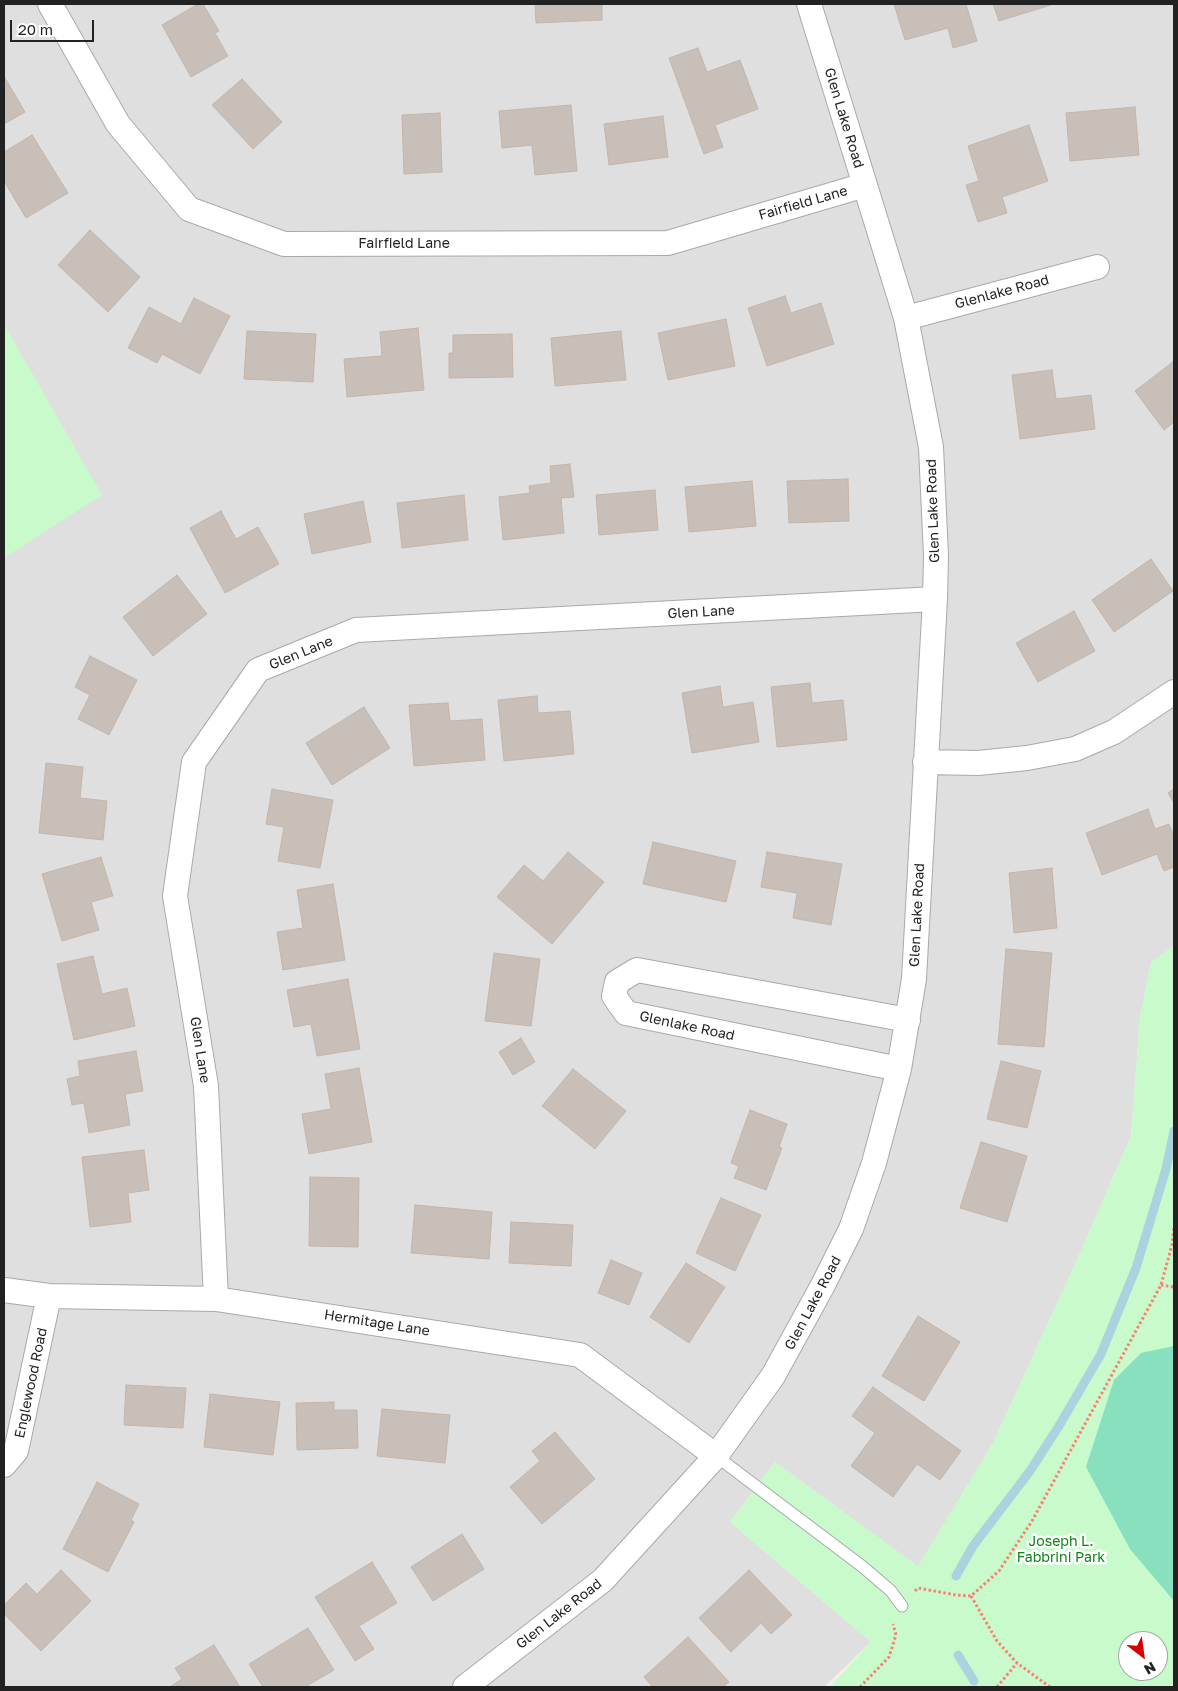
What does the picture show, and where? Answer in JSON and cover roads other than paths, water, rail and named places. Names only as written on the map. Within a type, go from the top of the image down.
[{"type":"street","name":"Fairfield Lane","points":[[50,4],[118,124],[189,209],[284,244],[668,243],[865,185]]},
{"type":"street","name":"Glen Lake Road","points":[[465,1687],[603,1580],[716,1456],[773,1376],[823,1285],[851,1228],[874,1163],[899,1069],[914,979],[935,599],[936,556],[931,447],[906,318],[809,4]]},
{"type":"street","name":"Glenlake Road","points":[[906,318],[1098,267]]},
{"type":"street","name":"Glen Lane","points":[[216,1299],[206,1086],[175,896],[194,762],[258,670],[356,630],[935,599]]},
{"type":"street","points":[[925,762],[978,763],[1017,759],[1075,749],[1114,732],[1174,692]]},
{"type":"street","name":"Glenlake Road","points":[[899,1069],[626,1013],[614,996],[617,982],[637,970],[908,1020]]},
{"type":"street","name":"Hermitage Lane","points":[[4,1290],[49,1296],[216,1299],[580,1354],[716,1456]]},
{"type":"street","name":"Englewood Road","points":[[4,1465],[16,1451],[49,1296]]},
{"type":"lane","points":[[716,1456],[863,1567],[891,1591],[902,1606]]},
{"type":"waterway","points":[[956,1576],[973,1546],[1030,1471],[1101,1354],[1136,1268],[1166,1169],[1174,1131]]},
{"type":"waterway","points":[[958,1655],[974,1681]]},
{"type":"park label","name":"Joseph L. Fabbrini Park","points":[[1061,1550]]}]
